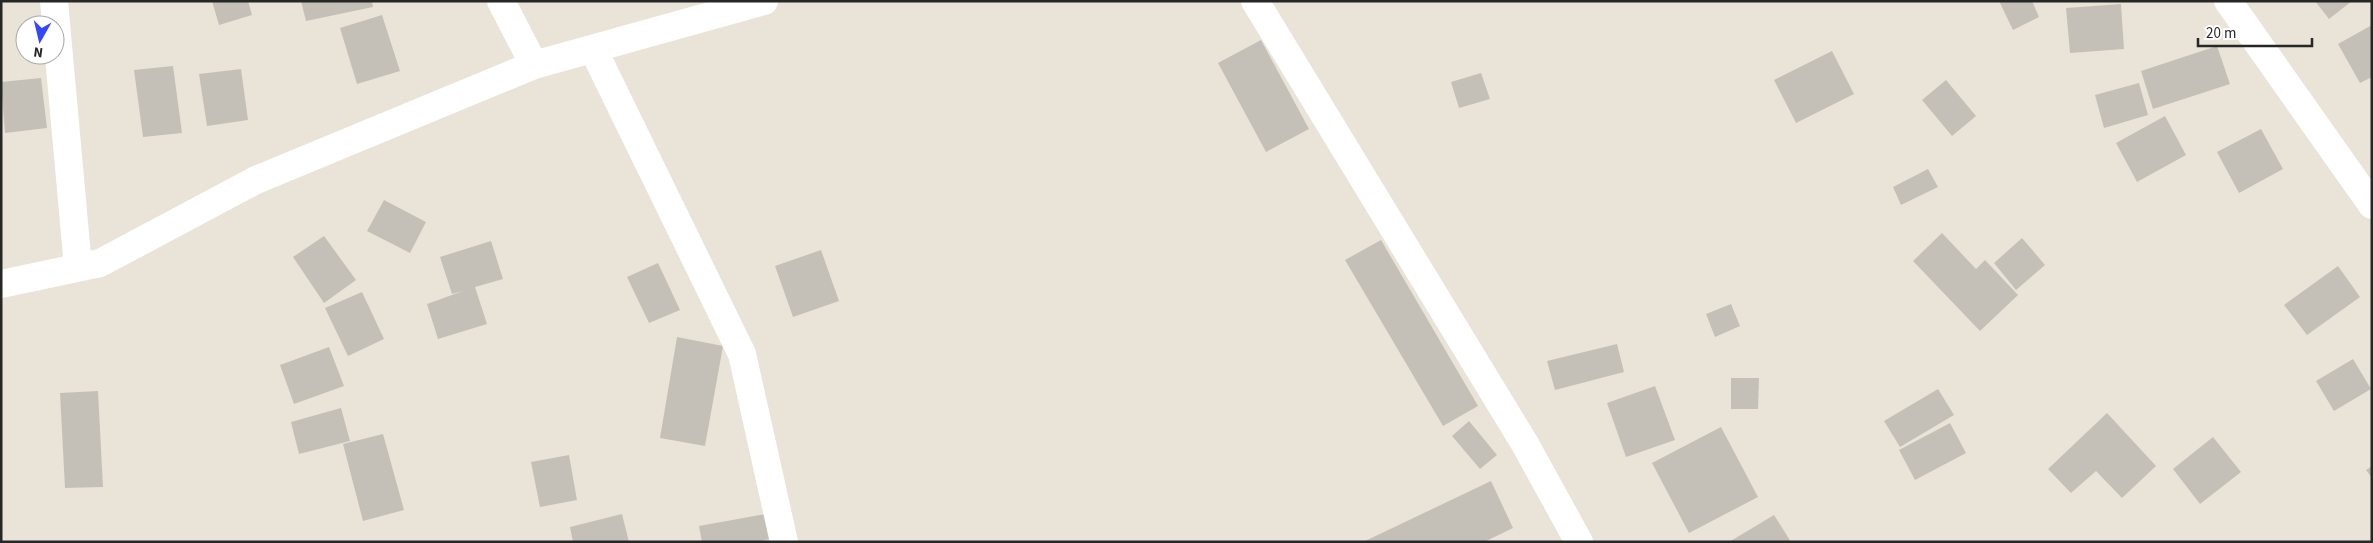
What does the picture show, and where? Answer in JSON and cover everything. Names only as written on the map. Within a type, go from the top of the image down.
[{"type":"street","points":[[54,1],[78,267]]},
{"type":"street","points":[[501,1],[534,65]]},
{"type":"street","points":[[1,284],[100,263],[256,180],[534,65],[764,1]]},
{"type":"street","points":[[1255,1],[1525,444],[1579,542]]},
{"type":"street","points":[[2228,1],[2372,205]]},
{"type":"street","points":[[593,49],[742,354],[784,542]]},
{"type":"building","points":[[212,1],[248,1],[252,15],[219,25]]},
{"type":"building","points":[[301,1],[372,1],[373,7],[306,21]]},
{"type":"building","points":[[1999,1],[2032,1],[2039,17],[2013,30]]},
{"type":"building","points":[[2315,1],[2352,1],[2329,19]]},
{"type":"building","points":[[2121,4],[2124,49],[2070,53],[2066,8]]},
{"type":"building","points":[[382,15],[400,71],[357,84],[340,28]]},
{"type":"building","points":[[2372,25],[2372,77],[2360,83],[2338,44]]},
{"type":"building","points":[[1261,40],[1309,129],[1266,152],[1218,63]]},
{"type":"building","points":[[2217,46],[2230,84],[2153,109],[2141,71]]},
{"type":"building","points":[[1832,51],[1854,94],[1796,123],[1774,80]]},
{"type":"building","points":[[173,66],[182,133],[143,137],[134,70]]},
{"type":"building","points":[[241,69],[248,120],[207,126],[199,74]]},
{"type":"building","points":[[1481,73],[1490,99],[1459,108],[1451,82]]},
{"type":"building","points":[[41,78],[47,128],[5,133],[1,82]]},
{"type":"building","points":[[1946,80],[1976,116],[1952,136],[1922,100]]},
{"type":"building","points":[[2139,83],[2148,115],[2104,128],[2095,95]]},
{"type":"building","points":[[2165,116],[2186,155],[2137,182],[2116,143]]},
{"type":"building","points":[[2261,129],[2283,169],[2239,193],[2217,152]]},
{"type":"building","points":[[1928,169],[1938,187],[1901,205],[1893,187]]},
{"type":"building","points":[[384,200],[426,222],[410,253],[367,231]]},
{"type":"building","points":[[1942,233],[1976,269],[1985,260],[2018,295],[1980,331],[1913,261]]},
{"type":"building","points":[[324,236],[356,280],[324,303],[293,257]]},
{"type":"building","points":[[2022,238],[2045,265],[2016,290],[1994,263]]},
{"type":"building","points":[[1381,240],[1478,406],[1443,426],[1345,260]]},
{"type":"building","points":[[491,241],[503,279],[475,287],[487,324],[438,339],[427,304],[463,291],[452,294],[440,257]]},
{"type":"building","points":[[821,250],[839,301],[793,317],[775,266]]},
{"type":"building","points":[[658,263],[680,310],[649,323],[627,277]]},
{"type":"building","points":[[2338,266],[2360,297],[2307,335],[2284,305]]},
{"type":"building","points":[[362,292],[384,339],[348,356],[325,308]]},
{"type":"building","points":[[1731,304],[1740,326],[1715,337],[1706,314]]},
{"type":"building","points":[[677,337],[723,346],[705,446],[660,438]]},
{"type":"building","points":[[1617,344],[1624,372],[1555,390],[1547,361]]},
{"type":"building","points":[[329,347],[344,386],[294,404],[280,365]]},
{"type":"building","points":[[2353,359],[2371,389],[2334,411],[2316,381]]},
{"type":"building","points":[[1731,378],[1759,378],[1758,409],[1731,409]]},
{"type":"building","points":[[1655,386],[1675,440],[1626,457],[1607,403]]},
{"type":"building","points":[[1938,389],[1954,415],[1900,447],[1884,421]]},
{"type":"building","points":[[98,391],[103,487],[65,488],[60,393]]},
{"type":"building","points":[[341,408],[350,441],[299,454],[291,422]]},
{"type":"building","points":[[2107,413],[2156,466],[2122,498],[2096,471],[2071,493],[2048,469]]},
{"type":"building","points":[[1469,421],[1497,455],[1480,469],[1452,436]]},
{"type":"building","points":[[1950,423],[1966,453],[1915,480],[1899,450]]},
{"type":"building","points":[[1721,427],[1758,497],[1689,533],[1652,463]]},
{"type":"building","points":[[383,434],[404,510],[363,521],[343,444]]},
{"type":"building","points":[[2213,437],[2241,472],[2200,504],[2173,469]]},
{"type":"building","points":[[569,455],[577,500],[540,507],[531,462]]},
{"type":"building","points":[[2372,466],[2372,478],[2366,470]]},
{"type":"building","points":[[1491,481],[1513,528],[1484,542],[1363,542]]},
{"type":"building","points":[[622,514],[629,542],[573,542],[570,527]]},
{"type":"building","points":[[766,514],[770,539],[754,542],[702,542],[699,526]]},
{"type":"building","points":[[1774,515],[1791,542],[1729,542]]}]
